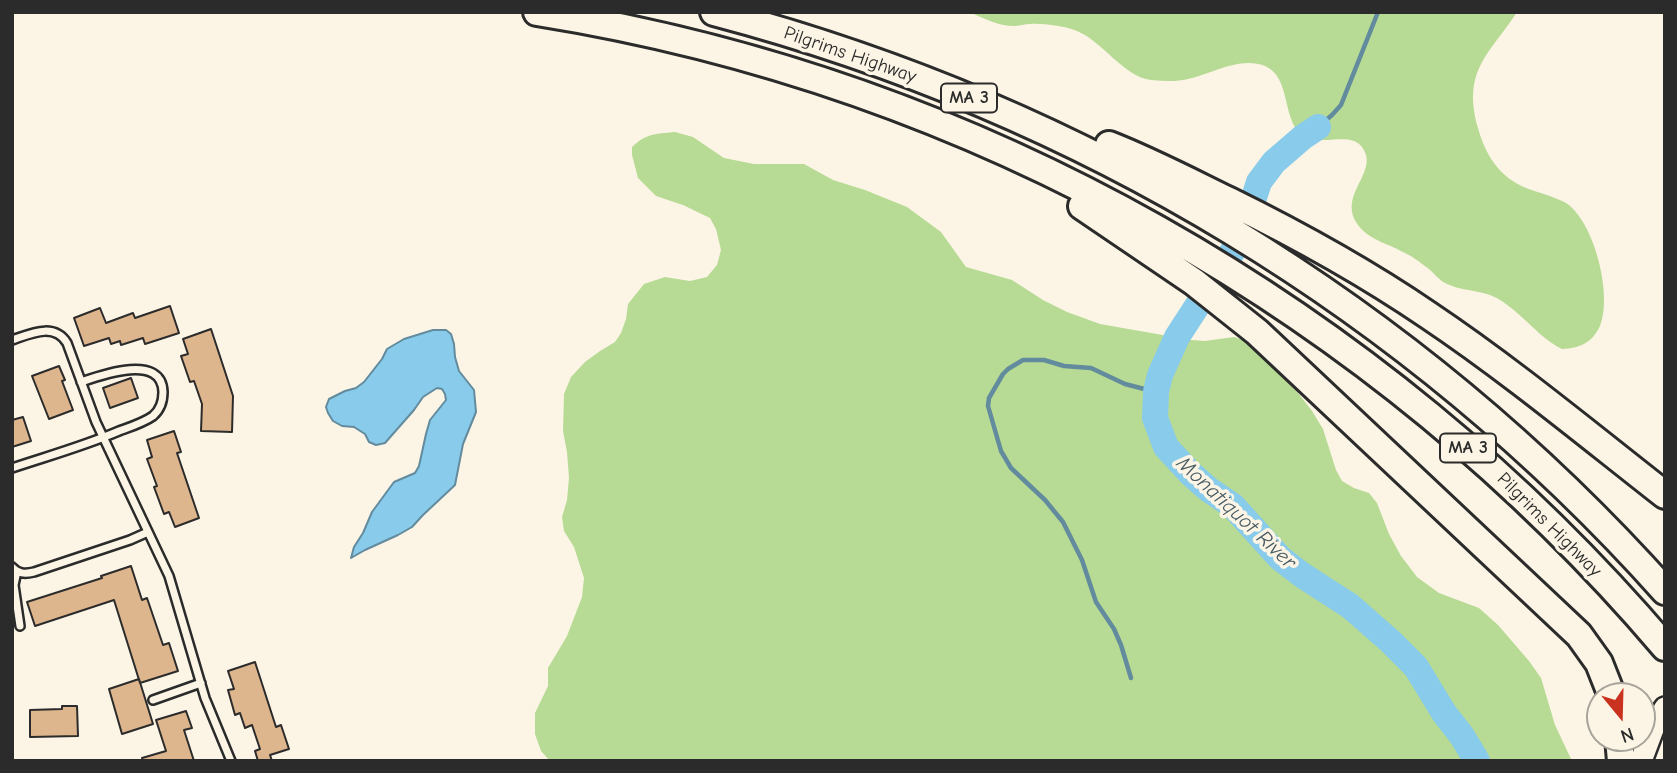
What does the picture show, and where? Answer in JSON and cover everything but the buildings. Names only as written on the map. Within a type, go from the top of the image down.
[{"type":"highway","name":"Pilgrims Highway","points":[[537,12],[685,42],[813,78],[879,101],[965,134],[1039,167],[1193,248],[1346,351],[1494,470],[1573,546],[1660,642]]},
{"type":"highway","name":"Pilgrims Highway","points":[[714,12],[807,39],[909,74],[998,109],[1157,187],[1216,207],[1273,257],[1387,335],[1471,402],[1573,495],[1665,591]]},
{"type":"highway","points":[[915,114],[988,150],[1060,192],[1180,272],[1239,317],[1579,635],[1599,663],[1606,682]]},
{"type":"highway","points":[[1216,207],[1288,231],[1356,270],[1450,330],[1665,495]]},
{"type":"main road","points":[[1641,761],[1653,729],[1665,708]]},
{"type":"lane","points":[[12,340],[40,331],[59,334],[66,343],[103,438],[173,587],[201,683],[231,761]]},
{"type":"lane","points":[[12,468],[103,438],[141,422],[157,412],[162,401],[163,387],[152,373],[130,369],[114,371],[81,382]]},
{"type":"lane","points":[[20,626],[14,569],[28,573],[40,571],[148,532]]},
{"type":"lane","points":[[153,700],[201,683]]},
{"type":"green space","points":[[969,12],[1517,12],[1488,52],[1476,77],[1473,91],[1478,128],[1489,156],[1508,178],[1566,203],[1585,225],[1602,278],[1604,296],[1600,326],[1585,343],[1562,349],[1500,300],[1445,283],[1413,258],[1367,234],[1358,225],[1352,206],[1367,163],[1361,146],[1347,139],[1318,140],[1301,134],[1291,119],[1279,79],[1265,66],[1255,63],[1236,64],[1183,80],[1151,80],[1122,66],[1095,42],[1072,29],[1040,24],[1008,26]]},
{"type":"green space","points":[[675,132],[693,137],[724,158],[754,164],[804,164],[833,180],[907,207],[941,232],[966,267],[1012,280],[1067,312],[1100,324],[1191,340],[1234,337],[1246,341],[1268,359],[1312,411],[1323,429],[1342,481],[1369,493],[1377,503],[1389,534],[1417,577],[1439,593],[1479,608],[1498,625],[1529,661],[1541,678],[1555,725],[1572,761],[550,761],[541,751],[535,734],[535,713],[548,686],[548,668],[567,636],[582,597],[584,578],[574,547],[564,531],[562,517],[569,478],[563,431],[564,394],[571,377],[585,362],[615,342],[626,319],[628,304],[644,284],[665,277],[690,281],[707,277],[717,265],[721,250],[710,218],[656,196],[638,178],[632,147],[647,137]]},
{"type":"water","points":[[433,330],[446,330],[451,334],[459,371],[474,390],[476,412],[463,444],[455,485],[412,527],[351,558],[372,512],[394,482],[415,473],[430,420],[446,400],[442,389],[437,388],[423,397],[385,443],[376,445],[369,442],[365,434],[354,427],[342,426],[333,421],[326,407],[329,399],[364,382],[387,349],[404,339]]},
{"type":"waterway","name":"Monatiquot River","points":[[1318,127],[1341,105],[1378,12]]},
{"type":"waterway","name":"Monatiquot River","points":[[1318,127],[1274,162],[1259,182],[1238,243],[1177,337],[1160,375],[1155,418],[1166,447],[1190,473],[1233,506],[1280,558],[1350,606],[1416,667],[1477,761]]},
{"type":"waterway","points":[[1131,678],[1121,645],[1096,602],[1082,560],[1063,522],[1045,500],[1011,468],[1001,451],[988,406],[989,398],[1003,374],[1023,360],[1044,360],[1064,366],[1091,368],[1125,384],[1156,392]]}]
